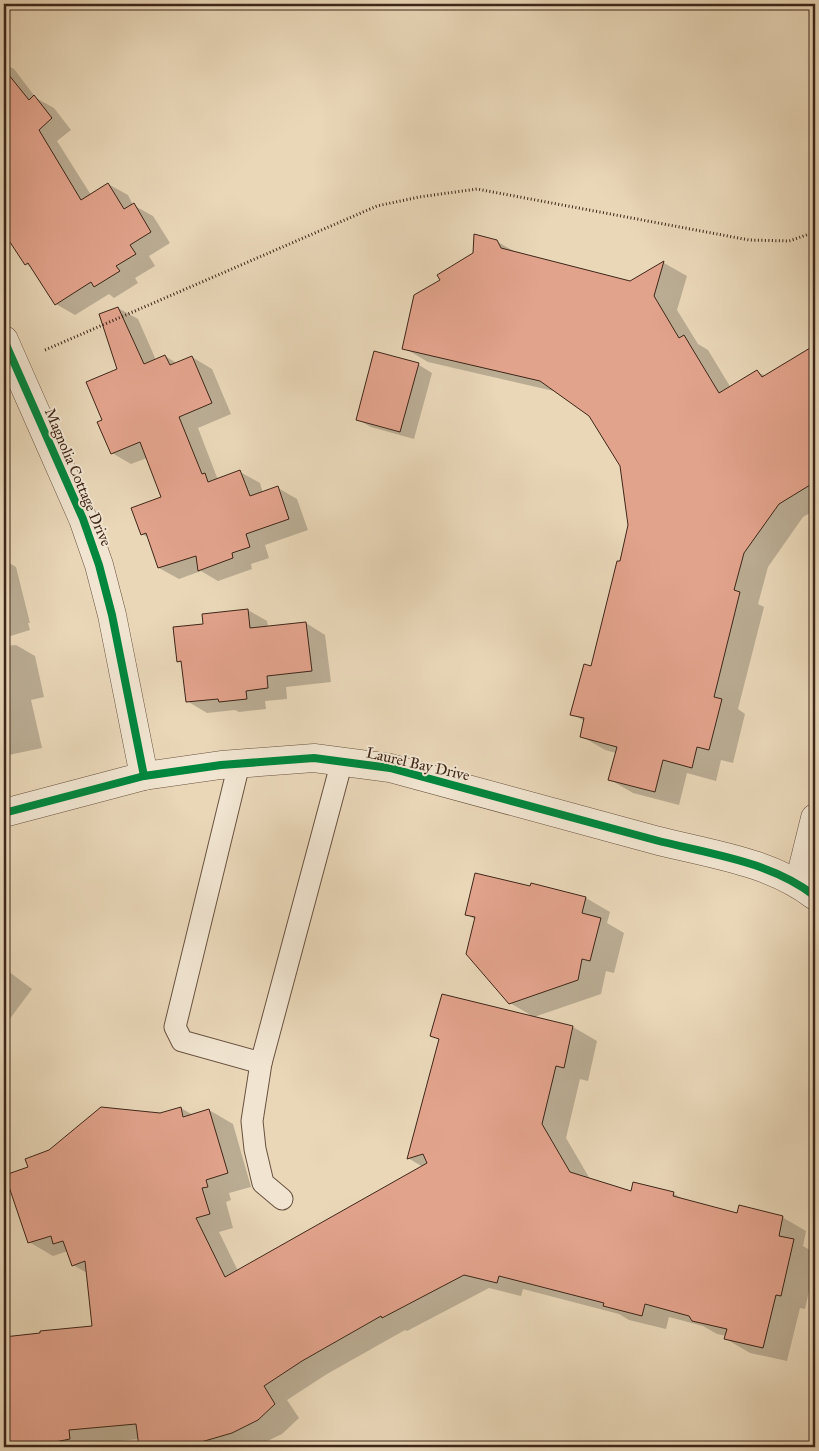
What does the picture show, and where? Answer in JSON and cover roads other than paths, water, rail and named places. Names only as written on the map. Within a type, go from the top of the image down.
[{"type":"street","name":"Magnolia Cottage Drive","points":[[9,352],[83,519],[99,565],[112,615],[144,776]]},
{"type":"street","name":"Laurel Bay Drive","points":[[4,813],[144,776],[221,764],[314,758],[390,768],[756,865],[807,890]]},
{"type":"street","points":[[807,890],[815,818]]},
{"type":"lane","points":[[282,1199],[263,1183],[255,1149],[252,1121],[262,1063],[342,761]]},
{"type":"lane","points":[[238,764],[175,1026],[182,1041],[262,1063]]}]
